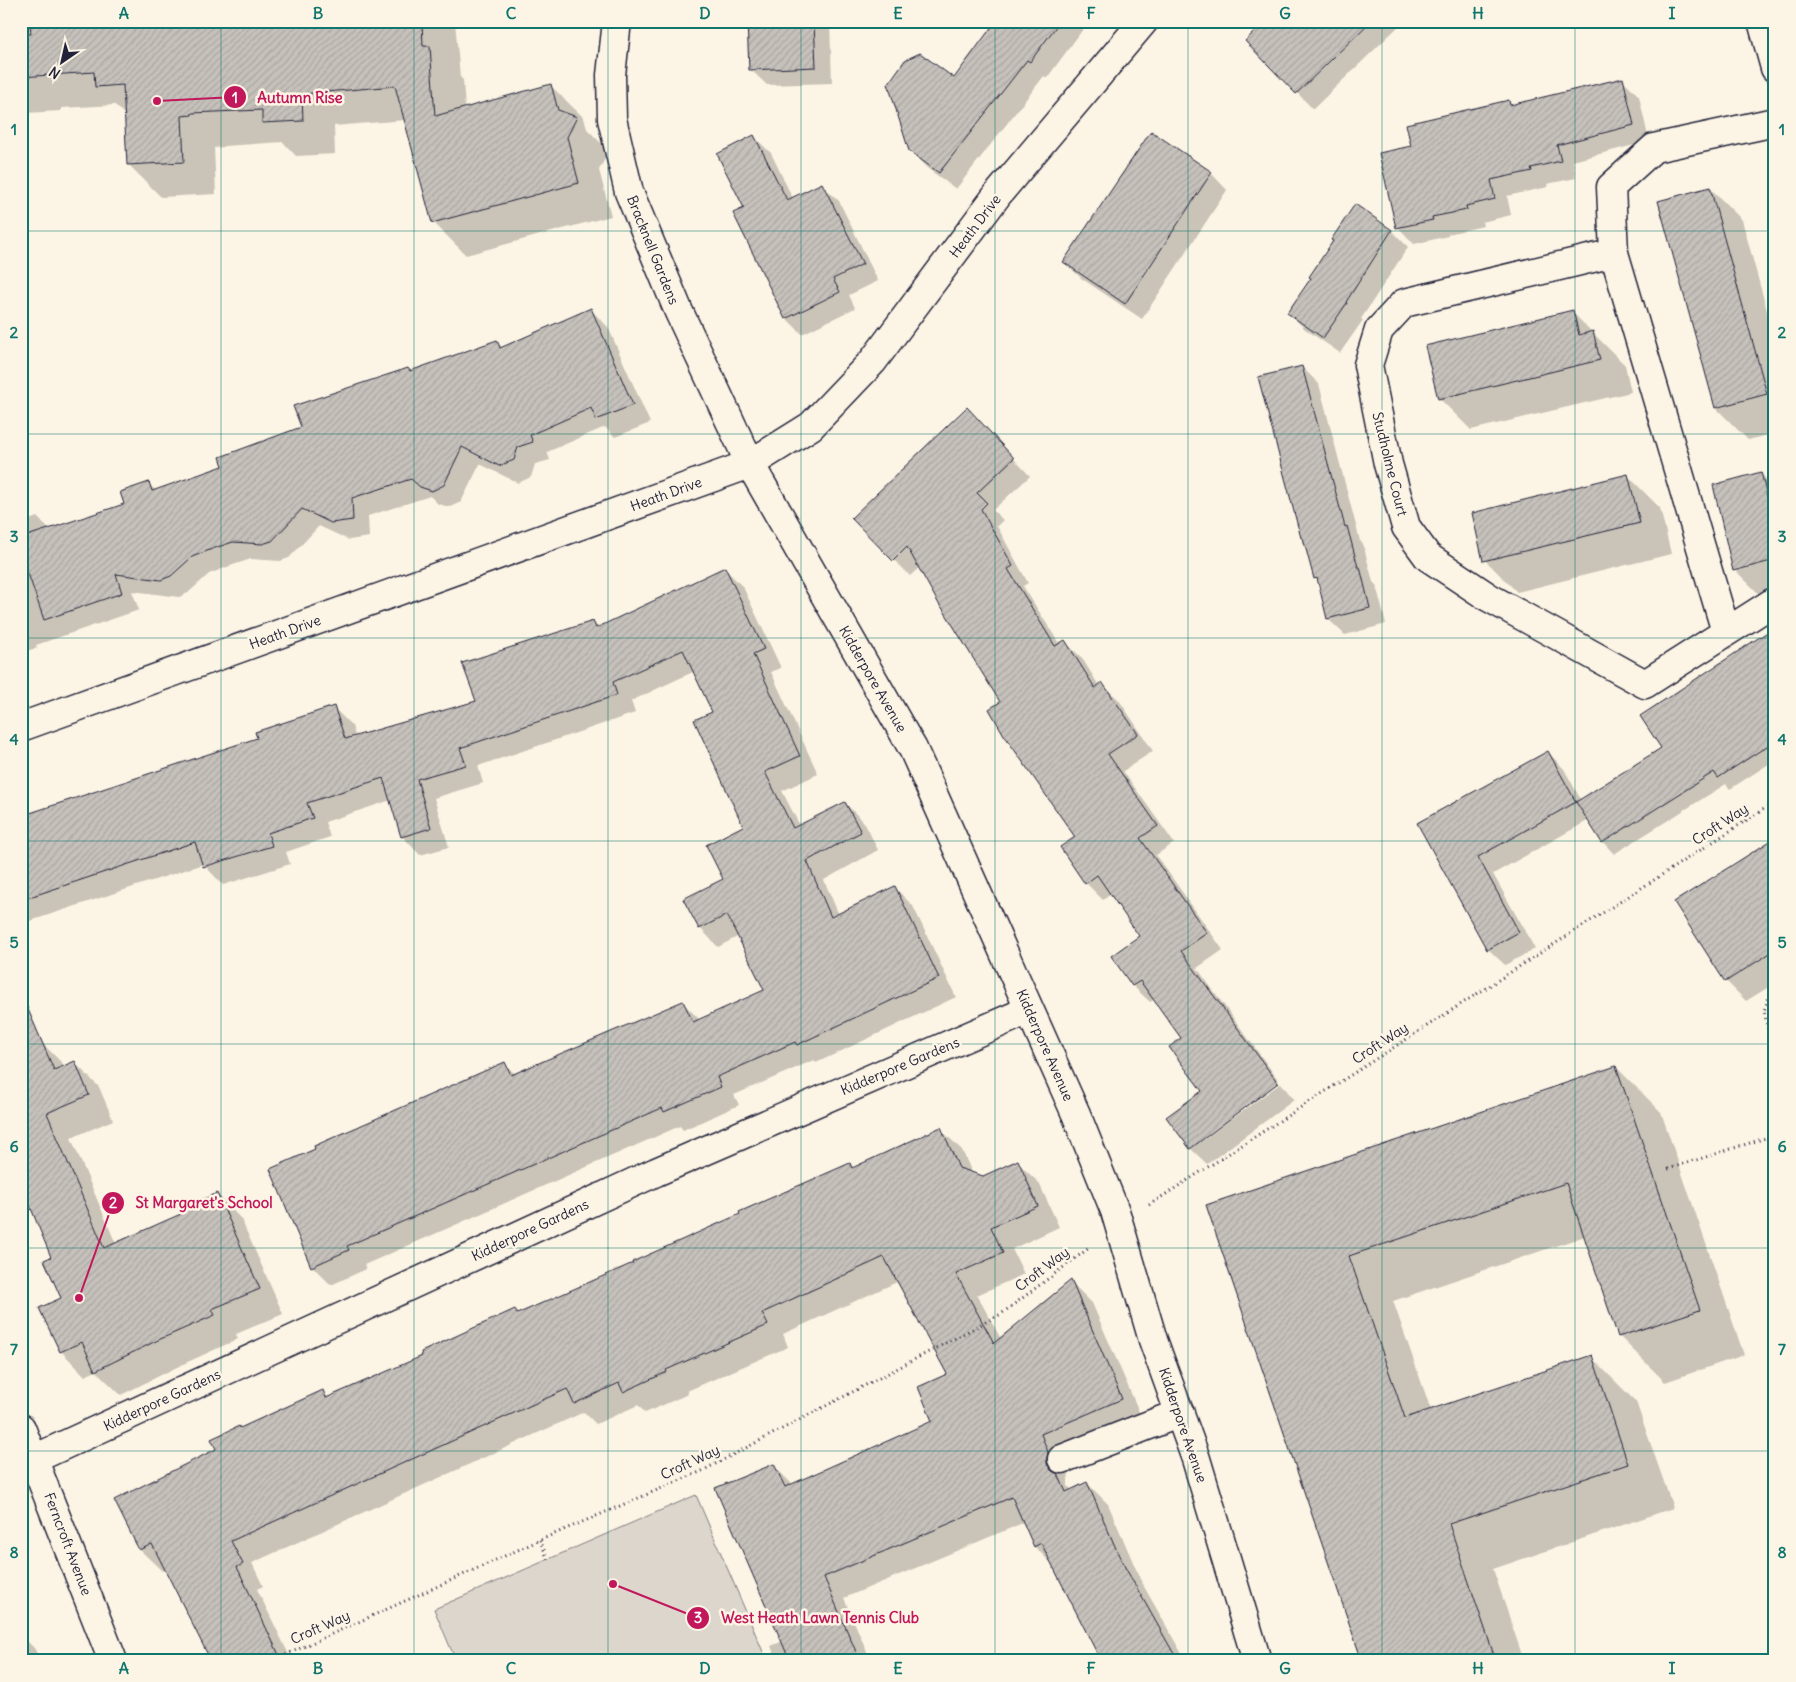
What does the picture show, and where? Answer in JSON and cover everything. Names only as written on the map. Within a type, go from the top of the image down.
[{"type":"main road","name":"Bracknell Gardens","points":[[617,21],[610,75],[612,119],[629,192],[679,312],[750,464]]},
{"type":"main road","name":"Heath Drive","points":[[21,727],[750,464],[811,426],[873,361],[998,194],[1144,21]]},
{"type":"main road","points":[[1762,21],[1775,68]]},
{"type":"main road","points":[[1726,632],[1614,253],[1611,187],[1654,148],[1775,122]]},
{"type":"main road","name":"Studholme Court","points":[[1614,253],[1404,302],[1379,330],[1368,365],[1388,464],[1406,528],[1428,557],[1488,597],[1645,684],[1775,601]]},
{"type":"main road","name":"Kidderpore Avenue","points":[[750,464],[912,748],[1076,1114],[1115,1211],[1153,1340],[1196,1459],[1257,1661]]},
{"type":"main road","name":"Kidderpore Gardens","points":[[34,1459],[656,1172],[1030,1010]]},
{"type":"main road","points":[[1062,1459],[1180,1413]]},
{"type":"main road","name":"Ferncroft Avenue","points":[[21,1428],[113,1661]]},
{"type":"path","name":"Croft Way","points":[[272,1661],[540,1540],[702,1470],[1001,1314],[1119,1225],[1775,802]]},
{"type":"path","points":[[1775,980],[1764,1011],[1775,1062]]},
{"type":"path","points":[[1668,1169],[1775,1135]]},
{"type":"path","points":[[540,1540],[548,1560]]},
{"type":"shaded area","points":[[696,1495],[767,1661],[456,1661],[434,1609]]},
{"type":"building","points":[[143,21],[422,21],[423,46],[430,46],[435,116],[551,84],[558,110],[577,117],[567,137],[579,183],[432,223],[395,86],[302,94],[303,121],[262,123],[262,110],[192,113],[192,115],[182,116],[184,162],[127,165],[123,85],[95,87],[94,72],[21,77],[21,34],[31,34],[30,25],[63,23],[63,26]]},
{"type":"building","points":[[747,21],[814,21],[816,67],[749,70]]},
{"type":"building","points":[[996,21],[1060,21],[1030,62],[1027,60],[939,173],[909,151],[888,84],[905,60],[920,53],[954,78]]},
{"type":"building","points":[[1265,21],[1371,21],[1296,94],[1245,41]]},
{"type":"building","points":[[1623,78],[1634,125],[1557,145],[1561,161],[1531,168],[1532,171],[1491,180],[1495,199],[1466,206],[1467,210],[1432,217],[1433,220],[1396,228],[1379,153],[1411,146],[1406,124],[1509,100],[1510,105]]},
{"type":"building","points":[[1151,131],[1212,172],[1125,304],[1063,262]]},
{"type":"building","points":[[754,135],[787,200],[822,183],[863,264],[833,279],[840,292],[785,319],[733,213],[744,208],[717,154]]},
{"type":"building","points":[[1710,187],[1767,394],[1715,408],[1658,201]]},
{"type":"building","points":[[1355,204],[1392,230],[1323,338],[1287,313],[1311,278],[1309,277]]},
{"type":"building","points":[[591,308],[633,405],[596,420],[591,408],[530,435],[533,442],[518,447],[514,460],[499,466],[462,447],[444,485],[432,491],[420,487],[411,479],[352,498],[353,520],[331,523],[302,509],[272,541],[262,544],[233,542],[212,549],[192,557],[171,576],[161,580],[116,574],[122,593],[44,620],[21,553],[21,538],[124,504],[120,492],[149,482],[152,491],[223,466],[220,457],[301,427],[293,406],[408,368],[410,371],[497,340],[500,348]]},
{"type":"building","points":[[1573,310],[1579,335],[1593,331],[1600,360],[1438,399],[1425,346]]},
{"type":"building","points":[[1302,366],[1345,527],[1347,526],[1358,567],[1360,567],[1370,608],[1327,619],[1317,578],[1314,579],[1303,538],[1301,538],[1258,377]]},
{"type":"building","points":[[967,407],[1014,458],[977,493],[987,503],[981,509],[1013,566],[1008,569],[1055,646],[1065,640],[1095,688],[1102,682],[1138,734],[1108,754],[1158,826],[1140,838],[1207,933],[1181,951],[1278,1083],[1190,1149],[1166,1117],[1202,1091],[1169,1047],[1181,1038],[1140,981],[1132,986],[1111,956],[1139,936],[1097,875],[1085,884],[1060,847],[1075,837],[1004,735],[989,709],[1000,702],[940,606],[907,547],[893,561],[851,518]]},
{"type":"building","points":[[1761,472],[1775,528],[1775,560],[1733,571],[1713,485]]},
{"type":"building","points":[[1628,474],[1640,523],[1483,561],[1472,513]]},
{"type":"building","points":[[725,567],[764,649],[753,654],[800,756],[765,772],[793,828],[845,802],[861,832],[807,861],[831,917],[895,886],[939,978],[797,1045],[795,1042],[717,1077],[721,1087],[664,1112],[662,1108],[347,1246],[349,1250],[311,1267],[270,1169],[315,1149],[314,1146],[505,1062],[511,1075],[683,1001],[693,1022],[764,990],[727,915],[699,929],[683,899],[723,879],[706,845],[743,826],[694,720],[712,712],[683,650],[613,682],[617,695],[460,748],[466,765],[417,779],[431,828],[401,837],[383,778],[307,803],[313,818],[268,833],[272,846],[203,867],[195,842],[21,900],[21,816],[257,738],[255,732],[334,706],[345,739],[476,701],[462,663],[593,621],[596,628]]},
{"type":"building","points":[[1775,627],[1775,741],[1718,778],[1714,772],[1602,843],[1576,802],[1661,748],[1640,716]]},
{"type":"building","points":[[1548,751],[1576,802],[1478,857],[1519,932],[1487,950],[1417,823]]},
{"type":"building","points":[[1775,838],[1775,950],[1725,982],[1674,902]]},
{"type":"building","points":[[21,993],[54,1070],[75,1061],[89,1095],[47,1113],[104,1248],[183,1213],[182,1209],[217,1193],[260,1289],[212,1309],[215,1315],[95,1371],[82,1342],[60,1352],[39,1308],[61,1298],[44,1260],[51,1257],[21,1184]]},
{"type":"building","points":[[1616,1066],[1700,1310],[1618,1337],[1566,1183],[1349,1256],[1405,1418],[1592,1355],[1628,1464],[1449,1524],[1496,1661],[1362,1661],[1206,1205]]},
{"type":"building","points":[[941,1127],[959,1168],[983,1176],[1018,1160],[1038,1206],[991,1227],[1003,1253],[956,1274],[994,1343],[1071,1280],[1122,1399],[1041,1434],[1048,1452],[1047,1464],[1052,1471],[1058,1474],[1066,1492],[1087,1482],[1121,1560],[1178,1661],[1101,1661],[1041,1543],[1034,1547],[1012,1497],[824,1577],[860,1661],[790,1661],[715,1488],[774,1464],[785,1487],[932,1421],[918,1387],[947,1374],[884,1257],[762,1313],[768,1325],[666,1370],[667,1372],[623,1392],[619,1383],[574,1404],[567,1389],[231,1541],[243,1564],[237,1567],[282,1661],[211,1661],[152,1544],[139,1550],[114,1500],[216,1449],[211,1439],[239,1426],[240,1428],[323,1390],[326,1398],[422,1356],[421,1352],[515,1309],[517,1314],[850,1163],[852,1168]]},
{"type":"place","name":"Autumn Rise","points":[[157,101]]},
{"type":"place","name":"St Margaret's School","points":[[79,1298]]},
{"type":"place","name":"West Heath Lawn Tennis Club","points":[[613,1584]]}]
